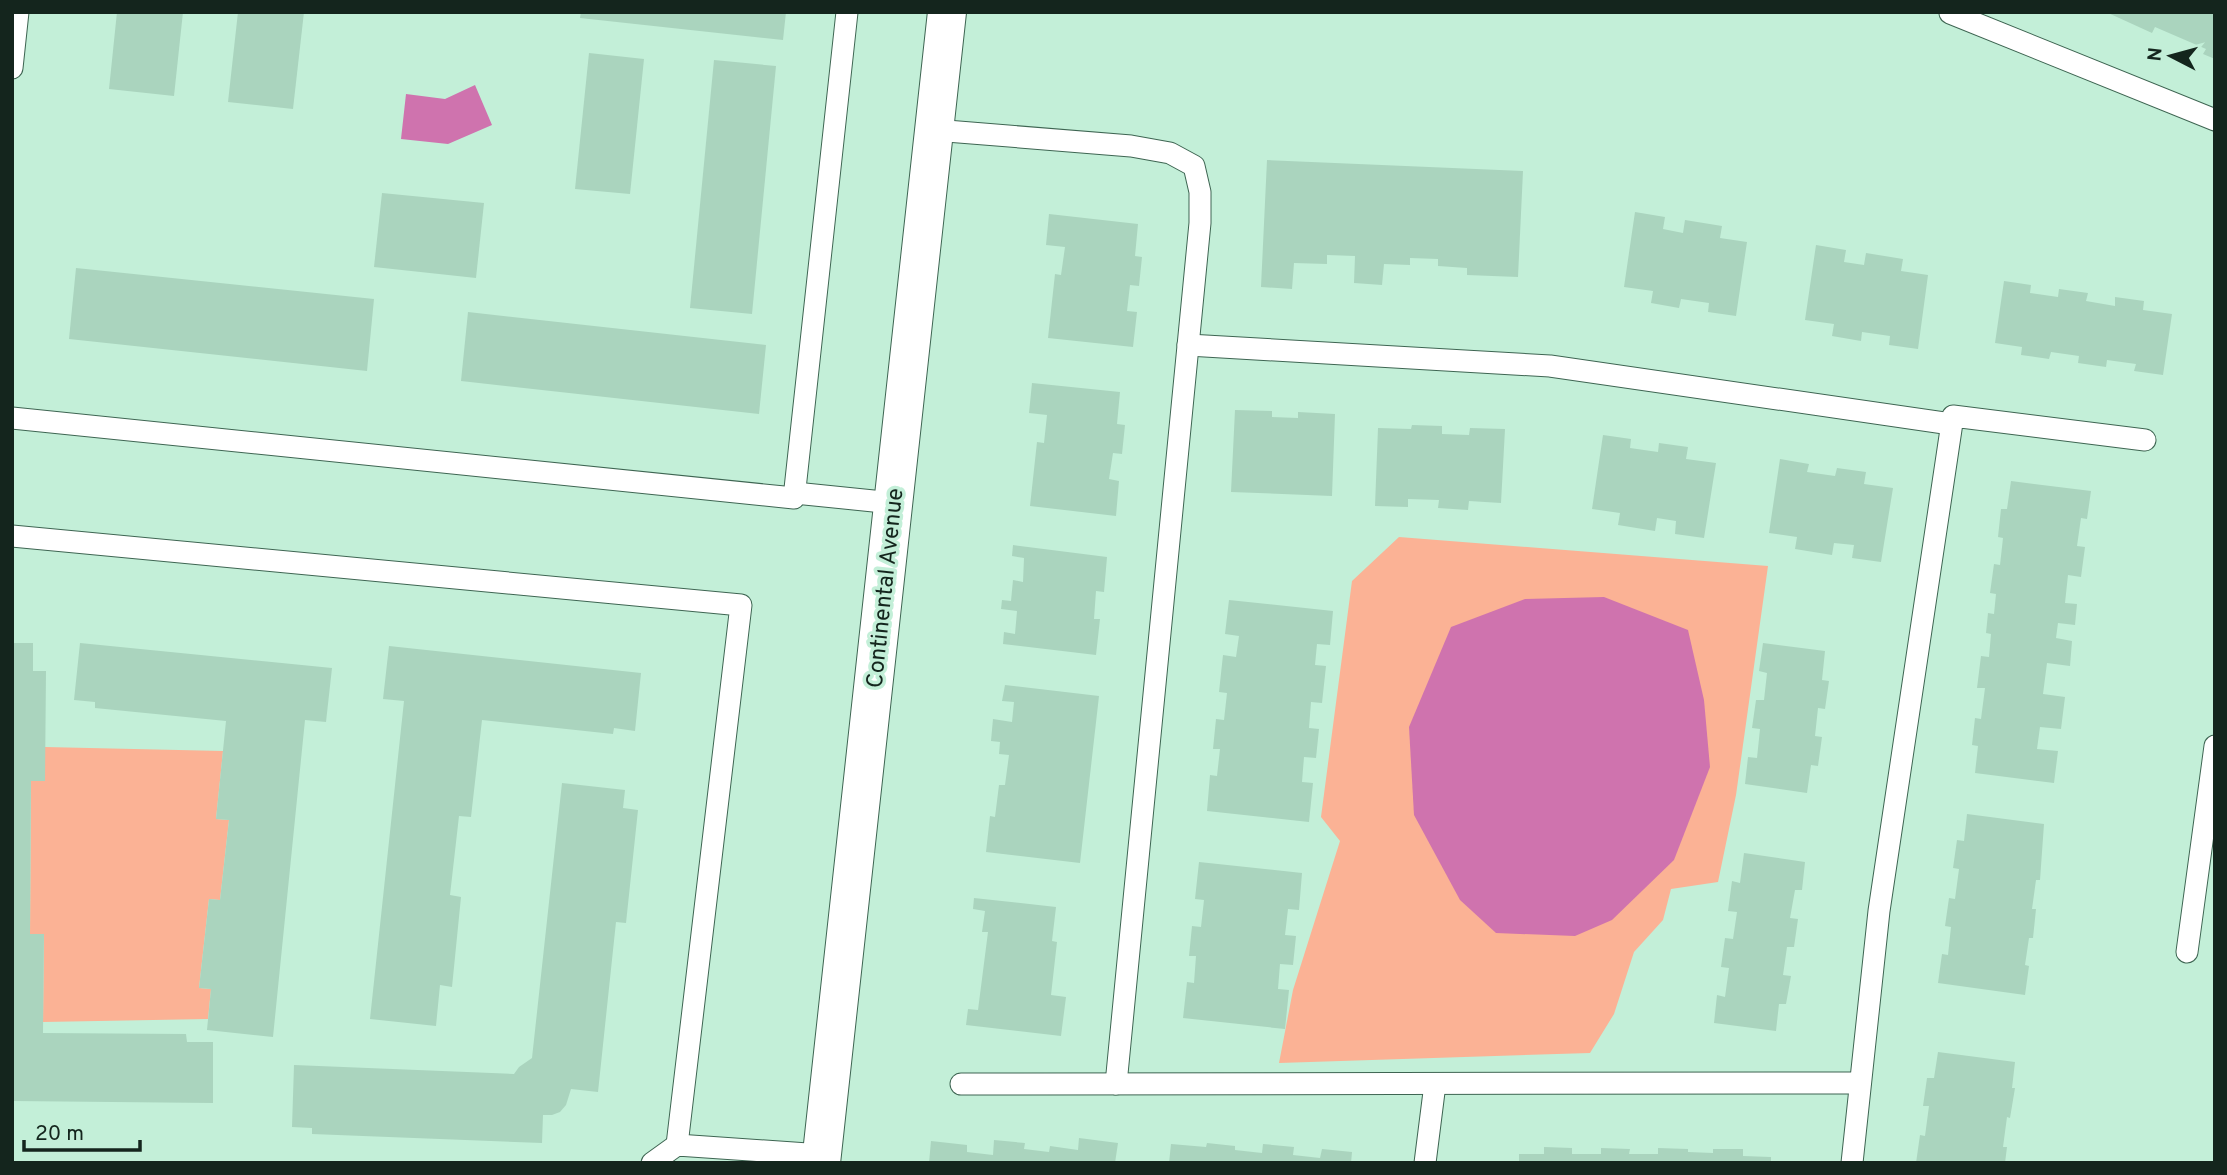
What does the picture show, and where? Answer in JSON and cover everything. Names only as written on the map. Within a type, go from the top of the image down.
[{"type":"street","name":"Continental Avenue","points":[[822,1159],[947,12]]},
{"type":"lane","points":[[12,68],[18,12]]},
{"type":"lane","points":[[12,418],[794,498],[847,12]]},
{"type":"lane","points":[[1950,13],[2215,120]]},
{"type":"lane","points":[[934,130],[1131,146],[1170,153],[1194,166],[1200,192],[1200,223],[1116,1084]]},
{"type":"lane","points":[[1188,345],[1550,366],[1951,424]]},
{"type":"lane","points":[[1852,1163],[1879,911],[1953,416],[2145,439]]},
{"type":"lane","points":[[795,493],[893,503]]},
{"type":"lane","points":[[12,536],[741,605],[677,1145]]},
{"type":"lane","points":[[2187,952],[2212,798],[2215,746]]},
{"type":"lane","points":[[961,1084],[1860,1083]]},
{"type":"lane","points":[[1425,1163],[1435,1084]]},
{"type":"lane","points":[[652,1163],[677,1145],[822,1159]]},
{"type":"shaded area","points":[[475,85],[492,125],[448,144],[401,139],[406,94],[445,99]]},
{"type":"shaded area","points":[[1399,537],[1768,566],[1736,795],[1718,882],[1671,889],[1663,920],[1634,952],[1614,1014],[1590,1053],[1279,1063],[1293,990],[1340,841],[1321,817],[1352,581]]},
{"type":"shaded area","points":[[1604,597],[1688,630],[1704,700],[1710,767],[1674,860],[1612,920],[1575,936],[1496,933],[1460,900],[1414,815],[1409,727],[1451,627],[1525,599]]},
{"type":"shaded area","points":[[45,747],[223,751],[216,819],[229,820],[220,900],[209,899],[199,988],[211,989],[208,1019],[43,1022],[44,935],[30,934],[31,781],[45,781]]},
{"type":"building","points":[[117,12],[183,12],[174,96],[109,89]]},
{"type":"building","points":[[238,12],[304,12],[293,109],[228,102]]},
{"type":"building","points":[[581,12],[786,12],[783,40],[580,18]]},
{"type":"building","points":[[2106,12],[2215,12],[2215,59],[2203,54],[2206,49],[2155,27],[2152,33]]},
{"type":"building","points":[[589,53],[644,59],[630,194],[575,189]]},
{"type":"building","points":[[714,60],[776,66],[752,314],[690,308]]},
{"type":"building","points":[[1267,160],[1523,171],[1518,277],[1467,275],[1467,268],[1438,266],[1438,259],[1410,258],[1410,265],[1384,264],[1382,285],[1354,283],[1355,256],[1327,255],[1327,264],[1294,263],[1292,289],[1261,287]]},
{"type":"building","points":[[382,193],[484,203],[476,278],[374,267]]},
{"type":"building","points":[[1635,212],[1665,217],[1663,229],[1683,233],[1685,220],[1722,226],[1720,238],[1747,242],[1736,316],[1708,312],[1709,303],[1681,299],[1679,308],[1651,303],[1653,291],[1624,287]]},
{"type":"building","points":[[1049,214],[1138,224],[1135,256],[1142,257],[1139,286],[1130,285],[1127,311],[1137,312],[1133,347],[1048,338],[1055,274],[1061,275],[1065,247],[1046,245]]},
{"type":"building","points":[[1816,245],[1846,250],[1844,262],[1864,265],[1866,253],[1903,259],[1901,271],[1928,275],[1918,349],[1889,345],[1890,336],[1862,332],[1861,341],[1832,336],[1834,324],[1805,320]]},
{"type":"building","points":[[76,268],[374,299],[367,371],[69,339]]},
{"type":"building","points":[[2004,281],[2031,285],[2030,293],[2058,297],[2059,289],[2088,293],[2086,301],[2115,306],[2115,297],[2144,301],[2143,310],[2172,314],[2163,375],[2134,371],[2136,364],[2107,360],[2106,367],[2078,363],[2079,356],[2051,352],[2049,359],[2021,355],[2022,347],[1995,343]]},
{"type":"building","points":[[468,312],[766,345],[759,414],[461,381]]},
{"type":"building","points":[[1032,383],[1120,392],[1117,424],[1125,425],[1122,454],[1113,453],[1109,479],[1119,481],[1116,516],[1030,506],[1037,442],[1044,443],[1047,415],[1029,413]]},
{"type":"building","points":[[1235,410],[1272,411],[1272,417],[1298,418],[1298,412],[1335,414],[1332,496],[1231,492]]},
{"type":"building","points":[[1412,425],[1442,426],[1442,434],[1469,435],[1470,428],[1505,429],[1501,503],[1469,501],[1468,510],[1438,508],[1439,500],[1408,499],[1408,507],[1375,506],[1378,428],[1411,429]]},
{"type":"building","points":[[1603,435],[1631,439],[1630,448],[1658,452],[1659,443],[1688,447],[1686,459],[1716,463],[1704,538],[1675,534],[1676,521],[1657,518],[1655,531],[1618,525],[1620,513],[1592,509]]},
{"type":"building","points":[[1780,459],[1809,464],[1807,472],[1835,476],[1837,468],[1866,472],[1864,484],[1893,488],[1881,562],[1852,558],[1854,545],[1834,543],[1832,555],[1795,549],[1797,537],[1769,533]]},
{"type":"building","points":[[2011,481],[2091,491],[2087,519],[2081,518],[2077,546],[2085,547],[2081,577],[2068,575],[2065,603],[2077,604],[2075,625],[2058,623],[2056,638],[2072,641],[2070,666],[2047,663],[2043,694],[2065,697],[2061,729],[2040,727],[2037,749],[2058,751],[2054,783],[1975,773],[1978,746],[1972,745],[1975,718],[1981,719],[1985,688],[1977,688],[1981,656],[1989,657],[1991,634],[1986,633],[1988,613],[1994,614],[1996,594],[1990,593],[1994,564],[2000,565],[2003,538],[1998,537],[2001,509],[2007,509]]},
{"type":"building","points":[[1013,545],[1107,557],[1104,592],[1096,591],[1094,619],[1100,619],[1096,655],[1003,644],[1004,632],[1015,634],[1017,611],[1001,609],[1002,600],[1011,601],[1013,580],[1023,582],[1024,558],[1012,556]]},
{"type":"building","points":[[1229,600],[1333,611],[1330,645],[1317,644],[1315,665],[1326,666],[1322,703],[1311,702],[1309,728],[1319,729],[1316,758],[1304,757],[1302,782],[1313,783],[1309,822],[1207,811],[1210,775],[1217,776],[1220,749],[1213,749],[1216,719],[1224,720],[1227,693],[1219,692],[1223,655],[1236,657],[1239,636],[1225,634]]},
{"type":"building","points":[[12,643],[33,643],[33,671],[46,671],[45,781],[31,781],[30,934],[44,934],[43,1033],[186,1034],[187,1042],[213,1042],[213,1103],[12,1101]]},
{"type":"building","points":[[80,643],[332,668],[326,722],[305,720],[273,1037],[207,1030],[211,989],[199,988],[209,899],[220,900],[229,820],[216,819],[226,721],[95,708],[95,702],[74,700]]},
{"type":"building","points":[[1763,643],[1825,651],[1822,680],[1829,681],[1825,709],[1818,708],[1815,736],[1822,737],[1818,766],[1811,765],[1807,793],[1745,784],[1748,757],[1757,758],[1760,729],[1752,728],[1756,700],[1764,700],[1767,673],[1759,671]]},
{"type":"building","points":[[389,646],[641,673],[635,731],[614,728],[613,734],[482,720],[471,817],[459,816],[450,895],[461,897],[452,987],[440,985],[436,1026],[370,1019],[404,701],[383,699]]},
{"type":"building","points":[[1005,685],[1099,696],[1080,863],[986,852],[990,816],[995,817],[999,785],[1005,785],[1009,755],[999,754],[1000,742],[991,741],[993,719],[1012,722],[1014,702],[1002,701]]},
{"type":"building","points":[[562,783],[625,790],[623,808],[638,810],[626,923],[616,922],[598,1092],[571,1089],[566,1105],[560,1112],[543,1115],[542,1143],[312,1134],[312,1128],[292,1127],[294,1065],[514,1074],[532,1058]]},
{"type":"building","points":[[1967,814],[2044,824],[2040,880],[2036,880],[2032,909],[2036,909],[2033,938],[2029,938],[2025,965],[2029,966],[2025,995],[1938,983],[1942,954],[1948,955],[1951,927],[1945,926],[1949,898],[1955,899],[1959,869],[1953,868],[1957,840],[1964,841]]},
{"type":"building","points":[[1744,853],[1805,862],[1802,890],[1795,890],[1790,918],[1798,919],[1794,947],[1787,947],[1783,975],[1791,976],[1786,1004],[1779,1004],[1776,1031],[1714,1023],[1717,995],[1725,997],[1729,968],[1721,967],[1725,938],[1733,939],[1737,912],[1728,911],[1732,881],[1740,883]]},
{"type":"building","points":[[1199,862],[1302,873],[1299,910],[1288,909],[1285,935],[1296,936],[1293,965],[1280,964],[1278,989],[1289,990],[1285,1029],[1183,1018],[1187,982],[1194,983],[1196,956],[1189,956],[1192,926],[1201,927],[1204,900],[1195,899]]},
{"type":"building","points":[[974,898],[1056,907],[1052,941],[1057,942],[1051,995],[1066,997],[1061,1036],[966,1025],[968,1009],[978,1010],[988,932],[982,932],[985,911],[973,909]]},
{"type":"building","points":[[1938,1052],[2015,1062],[2012,1088],[2015,1088],[2003,1147],[2007,1147],[2005,1163],[1916,1163],[1920,1135],[1925,1136],[1929,1106],[1923,1106],[1927,1078],[1934,1078]]},
{"type":"building","points":[[1079,1138],[1118,1143],[1115,1163],[929,1163],[931,1141],[967,1145],[967,1152],[993,1155],[994,1140],[1025,1143],[1024,1149],[1049,1152],[1050,1146],[1078,1150]]},
{"type":"building","points":[[1207,1143],[1262,1153],[1263,1144],[1294,1147],[1293,1155],[1320,1158],[1322,1149],[1352,1152],[1351,1163],[1169,1163],[1171,1144],[1206,1147]]},
{"type":"building","points":[[1544,1147],[1572,1148],[1572,1154],[1601,1154],[1601,1148],[1630,1149],[1629,1154],[1658,1154],[1658,1148],[1713,1153],[1713,1149],[1743,1149],[1743,1156],[1771,1157],[1771,1163],[1519,1163],[1519,1154],[1544,1154]]}]
